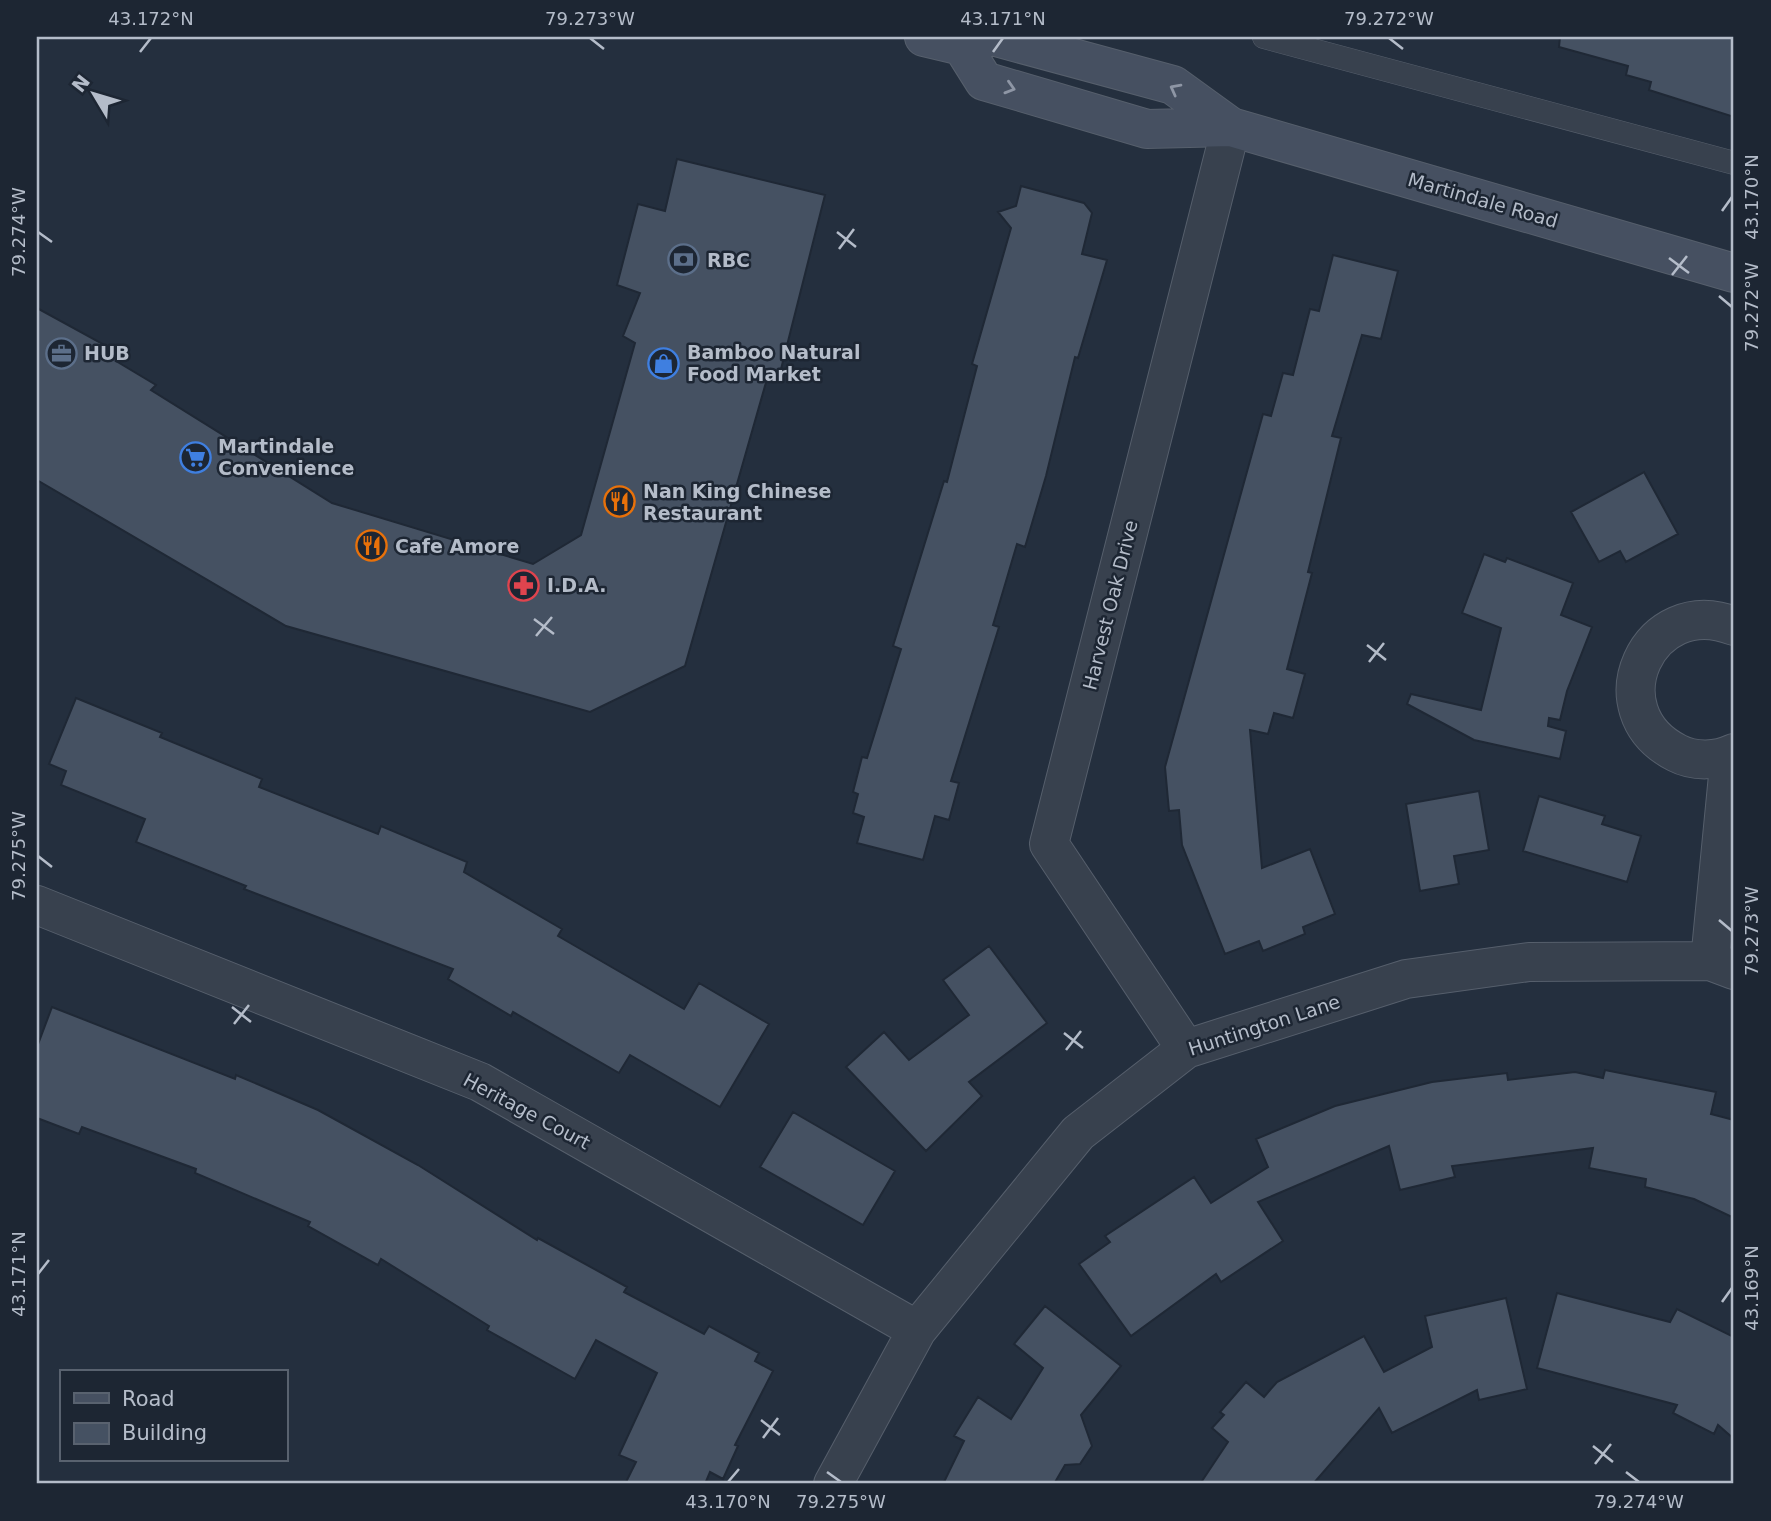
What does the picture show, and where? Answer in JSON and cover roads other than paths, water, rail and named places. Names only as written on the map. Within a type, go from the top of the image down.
[{"type":"main road","name":"Martindale Road","points":[[924,37],[983,40],[984,81],[1147,129],[1231,127],[1734,273]]},
{"type":"street","name":"Harvest Oak Drive","points":[[1185,1049],[1049,844],[1231,127]]},
{"type":"street","points":[[1722,966],[1732,754],[1707,760],[1683,757],[1662,746],[1646,728],[1637,706],[1635,682],[1642,659],[1656,639],[1676,625],[1698,619],[1720,620],[1734,626]]},
{"type":"street","name":"Heritage Court","points":[[37,905],[480,1082],[917,1330]]},
{"type":"street","name":"Huntington Lane","points":[[833,1484],[917,1330],[1078,1133],[1185,1049],[1406,979],[1529,962],[1722,966]]},
{"type":"lane","points":[[1264,37],[1734,163]]},
{"type":"place","name":"RBC","points":[[684,260]]},
{"type":"place","name":"HUB","points":[[61,353]]},
{"type":"place","name":"Bamboo Natural Food Market","points":[[664,363]]},
{"type":"place","name":"Martindale Convenience","points":[[195,457]]},
{"type":"place","name":"Nan King Chinese Restaurant","points":[[620,502]]},
{"type":"place","name":"Cafe Amore","points":[[372,546]]},
{"type":"place","name":"I.D.A.","points":[[524,585]]}]
